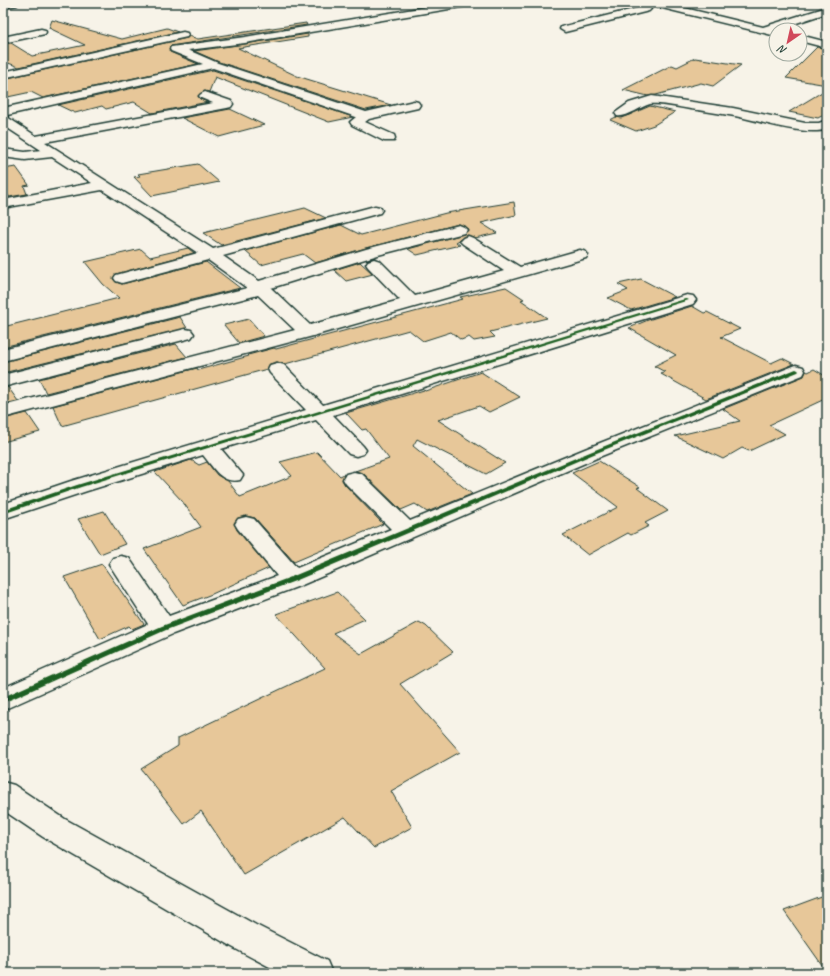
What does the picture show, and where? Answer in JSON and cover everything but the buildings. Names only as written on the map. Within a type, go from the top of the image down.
[{"type":"street","points":[[3,5],[14,3]]},
{"type":"street","points":[[365,116],[214,65],[175,49],[245,40],[467,3]]},
{"type":"street","points":[[628,5],[649,6],[768,31]]},
{"type":"street","points":[[565,29],[649,6],[666,14]]},
{"type":"street","points":[[764,30],[827,10]]},
{"type":"street","points":[[3,40],[41,32]]},
{"type":"street","points":[[3,75],[182,35]]},
{"type":"street","points":[[808,40],[827,45]]},
{"type":"street","points":[[3,112],[214,65]]},
{"type":"street","points":[[33,140],[227,104],[205,96]]},
{"type":"street","points":[[621,112],[633,106],[652,100],[727,111],[805,126],[821,127],[827,124]]},
{"type":"street","points":[[389,138],[356,122],[365,116],[414,105]]},
{"type":"street","points":[[3,120],[10,130],[33,140],[105,185],[259,288],[307,332]]},
{"type":"street","points":[[3,153],[25,156],[53,153]]},
{"type":"street","points":[[3,204],[105,185]]},
{"type":"street","points":[[122,278],[375,210]]},
{"type":"street","points":[[3,355],[259,288],[372,252],[464,236],[518,273]]},
{"type":"street","points":[[3,412],[307,332],[580,255]]},
{"type":"street","points":[[374,264],[412,303]]},
{"type":"street","points":[[3,512],[79,486],[687,300]]},
{"type":"street","points":[[3,381],[185,334]]},
{"type":"street","points":[[277,369],[356,450]]},
{"type":"street","points":[[3,700],[164,628],[292,579],[796,371]]},
{"type":"street","points":[[25,376],[36,403]]},
{"type":"street","points":[[208,447],[232,476]]},
{"type":"street","points":[[354,479],[406,531]]},
{"type":"street","points":[[246,524],[292,579]]},
{"type":"street","points":[[121,564],[164,628]]},
{"type":"street","points":[[3,794],[54,828],[244,936],[315,973]]},
{"type":"cycle path","points":[[3,512],[79,486],[687,300]]},
{"type":"cycle path","points":[[3,700],[164,628],[293,579],[592,453],[796,371]]}]
